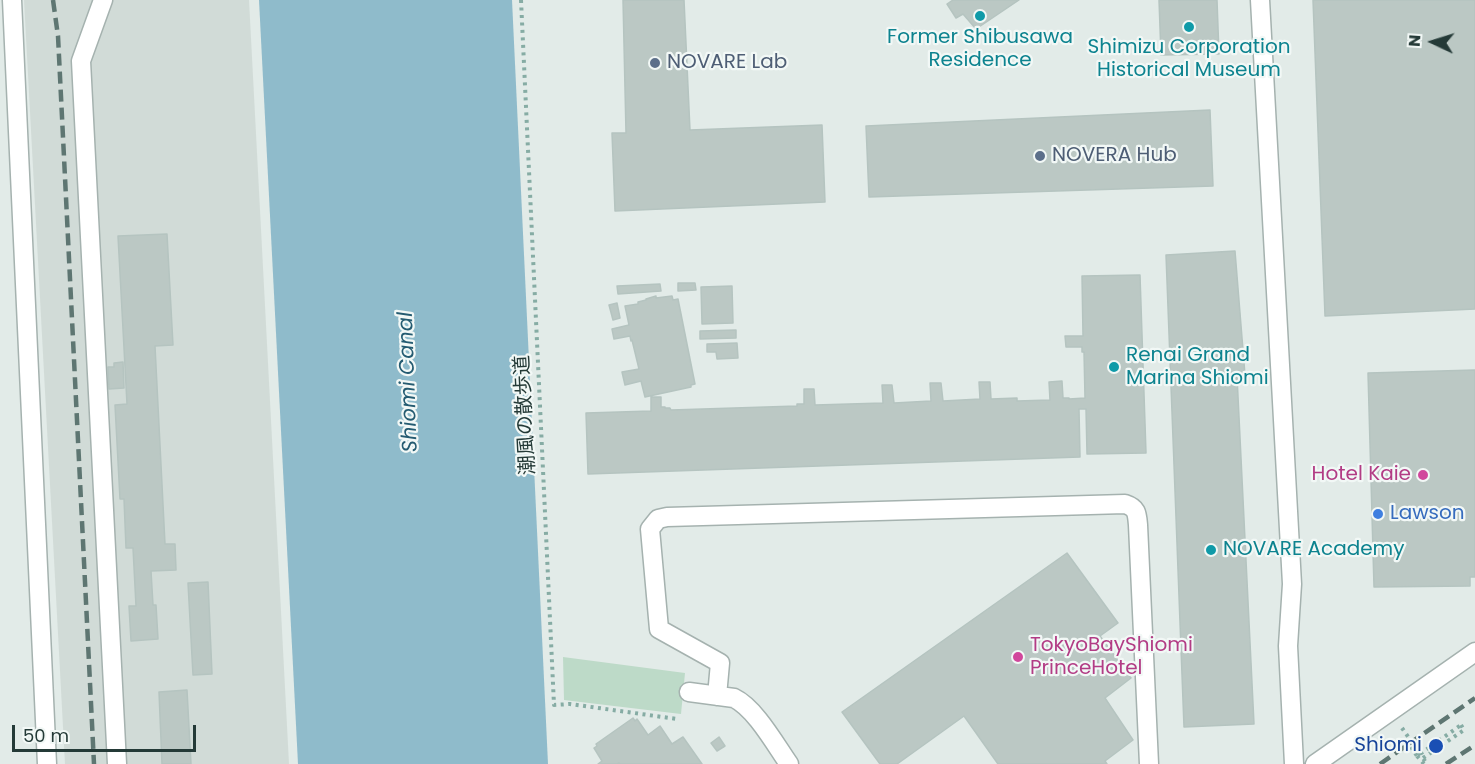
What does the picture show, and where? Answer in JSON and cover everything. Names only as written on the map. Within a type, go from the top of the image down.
[{"type":"street","points":[[12,0],[47,764]]},
{"type":"street","points":[[103,0],[81,61],[117,764]]},
{"type":"street","points":[[1260,0],[1292,584],[1288,646],[1294,764]]},
{"type":"street","points":[[717,696],[720,663],[659,629],[650,529],[658,519],[1125,504],[1137,513],[1149,764]]},
{"type":"street","points":[[1315,764],[1475,652]]},
{"type":"street","points":[[689,692],[741,701],[753,713],[789,764]]},
{"type":"path","name":"潮風の散歩道","points":[[521,0],[554,705],[570,704],[677,719]]},
{"type":"path","points":[[1418,756],[1461,726],[1464,730],[1423,758]]},
{"type":"path","points":[[1402,728],[1425,764]]},
{"type":"path","points":[[1411,747],[1425,764]]},
{"type":"shaded area","points":[[24,0],[249,0],[289,764],[65,764]]},
{"type":"green space","points":[[563,657],[685,673],[681,714],[564,700]]},
{"type":"water","name":"Shiomi Canal","points":[[259,0],[512,0],[548,764],[298,764]]},
{"type":"building","name":"NOVARE Lab","points":[[623,0],[684,0],[690,130],[822,125],[825,202],[615,211],[612,133],[626,133]]},
{"type":"building","name":"Former Shibusawa Residence","points":[[953,0],[1019,0],[976,29],[963,14],[956,18],[947,4]]},
{"type":"building","name":"Shimizu Corporation Historical Museum","points":[[1159,0],[1217,0],[1219,54],[1161,55]]},
{"type":"building","points":[[1313,0],[1475,0],[1475,309],[1325,316]]},
{"type":"building","name":"NOVERA Hub","points":[[1210,110],[1213,186],[869,197],[866,126]]},
{"type":"building","points":[[167,234],[173,345],[155,346],[165,544],[175,544],[176,570],[151,571],[158,639],[131,641],[129,606],[136,606],[133,548],[126,548],[124,499],[120,499],[115,405],[127,404],[118,236]]},
{"type":"building","name":"NOVARE Academy","points":[[1235,251],[1245,375],[1237,376],[1254,724],[1184,727],[1166,255]]},
{"type":"building","name":"Renai Grand Marina Shiomi","points":[[1140,275],[1146,453],[1087,454],[1086,409],[1079,409],[1080,457],[588,474],[586,413],[651,411],[651,397],[661,397],[661,407],[671,410],[797,406],[797,404],[804,404],[804,389],[814,389],[815,405],[883,403],[882,385],[892,385],[894,403],[931,401],[930,383],[941,383],[943,401],[980,399],[979,382],[990,382],[991,399],[1050,400],[1049,382],[1062,381],[1063,398],[1085,398],[1084,352],[1082,352],[1082,347],[1066,347],[1065,336],[1083,336],[1082,276]]},
{"type":"building","points":[[678,283],[695,283],[696,290],[678,291]]},
{"type":"building","points":[[660,284],[661,291],[618,294],[617,286]]},
{"type":"building","points":[[732,286],[733,323],[702,324],[701,287]]},
{"type":"building","points":[[656,296],[656,298],[672,296],[673,300],[678,299],[695,384],[691,387],[645,397],[641,381],[625,385],[622,372],[639,369],[632,340],[630,336],[614,339],[612,329],[629,325],[625,306],[638,304],[638,302]]},
{"type":"building","points":[[617,303],[620,318],[613,320],[609,305]]},
{"type":"building","points":[[736,330],[736,338],[700,339],[700,331]]},
{"type":"building","points":[[737,343],[738,358],[717,359],[716,352],[707,352],[707,344]]},
{"type":"building","points":[[123,362],[124,388],[109,389],[108,367],[114,367],[114,363]]},
{"type":"building","name":"Hotel Kaie","points":[[1475,370],[1475,577],[1470,577],[1470,586],[1374,587],[1368,373]]},
{"type":"building","name":"TokyoBayShiomi PrinceHotel","points":[[1067,553],[1118,623],[1100,636],[1131,678],[1105,698],[1133,740],[1105,761],[1107,764],[998,764],[964,716],[897,764],[880,764],[842,712]]},
{"type":"building","points":[[208,582],[212,674],[193,675],[188,583]]},
{"type":"building","points":[[187,690],[191,764],[162,764],[159,692]]},
{"type":"building","points":[[633,718],[635,721],[637,719],[648,735],[660,726],[672,744],[683,737],[702,764],[598,764],[602,761],[594,748],[596,744]]},
{"type":"building","points":[[719,737],[725,746],[717,751],[711,743]]},
{"type":"railway","points":[[53,0],[58,36],[94,764]]},
{"type":"railway","points":[[1380,764],[1475,698]]},
{"type":"railway","points":[[1446,764],[1475,745]]},
{"type":"place","name":"Former Shibusawa Residence","points":[[980,16]]},
{"type":"place","name":"Shimizu Corporation Historical Museum","points":[[1189,27]]},
{"type":"place","name":"NOVARE Lab","points":[[655,63]]},
{"type":"place","name":"NOVERA Hub","points":[[1040,156]]},
{"type":"place","name":"Renai Grand Marina Shiomi","points":[[1114,367]]},
{"type":"place","name":"Hotel Kaie","points":[[1423,475]]},
{"type":"place","name":"Lawson","points":[[1378,514]]},
{"type":"place","name":"NOVARE Academy","points":[[1211,550]]},
{"type":"place","name":"TokyoBayShiomi PrinceHotel","points":[[1018,657]]},
{"type":"place","name":"Shiomi","points":[[1436,746]]}]
